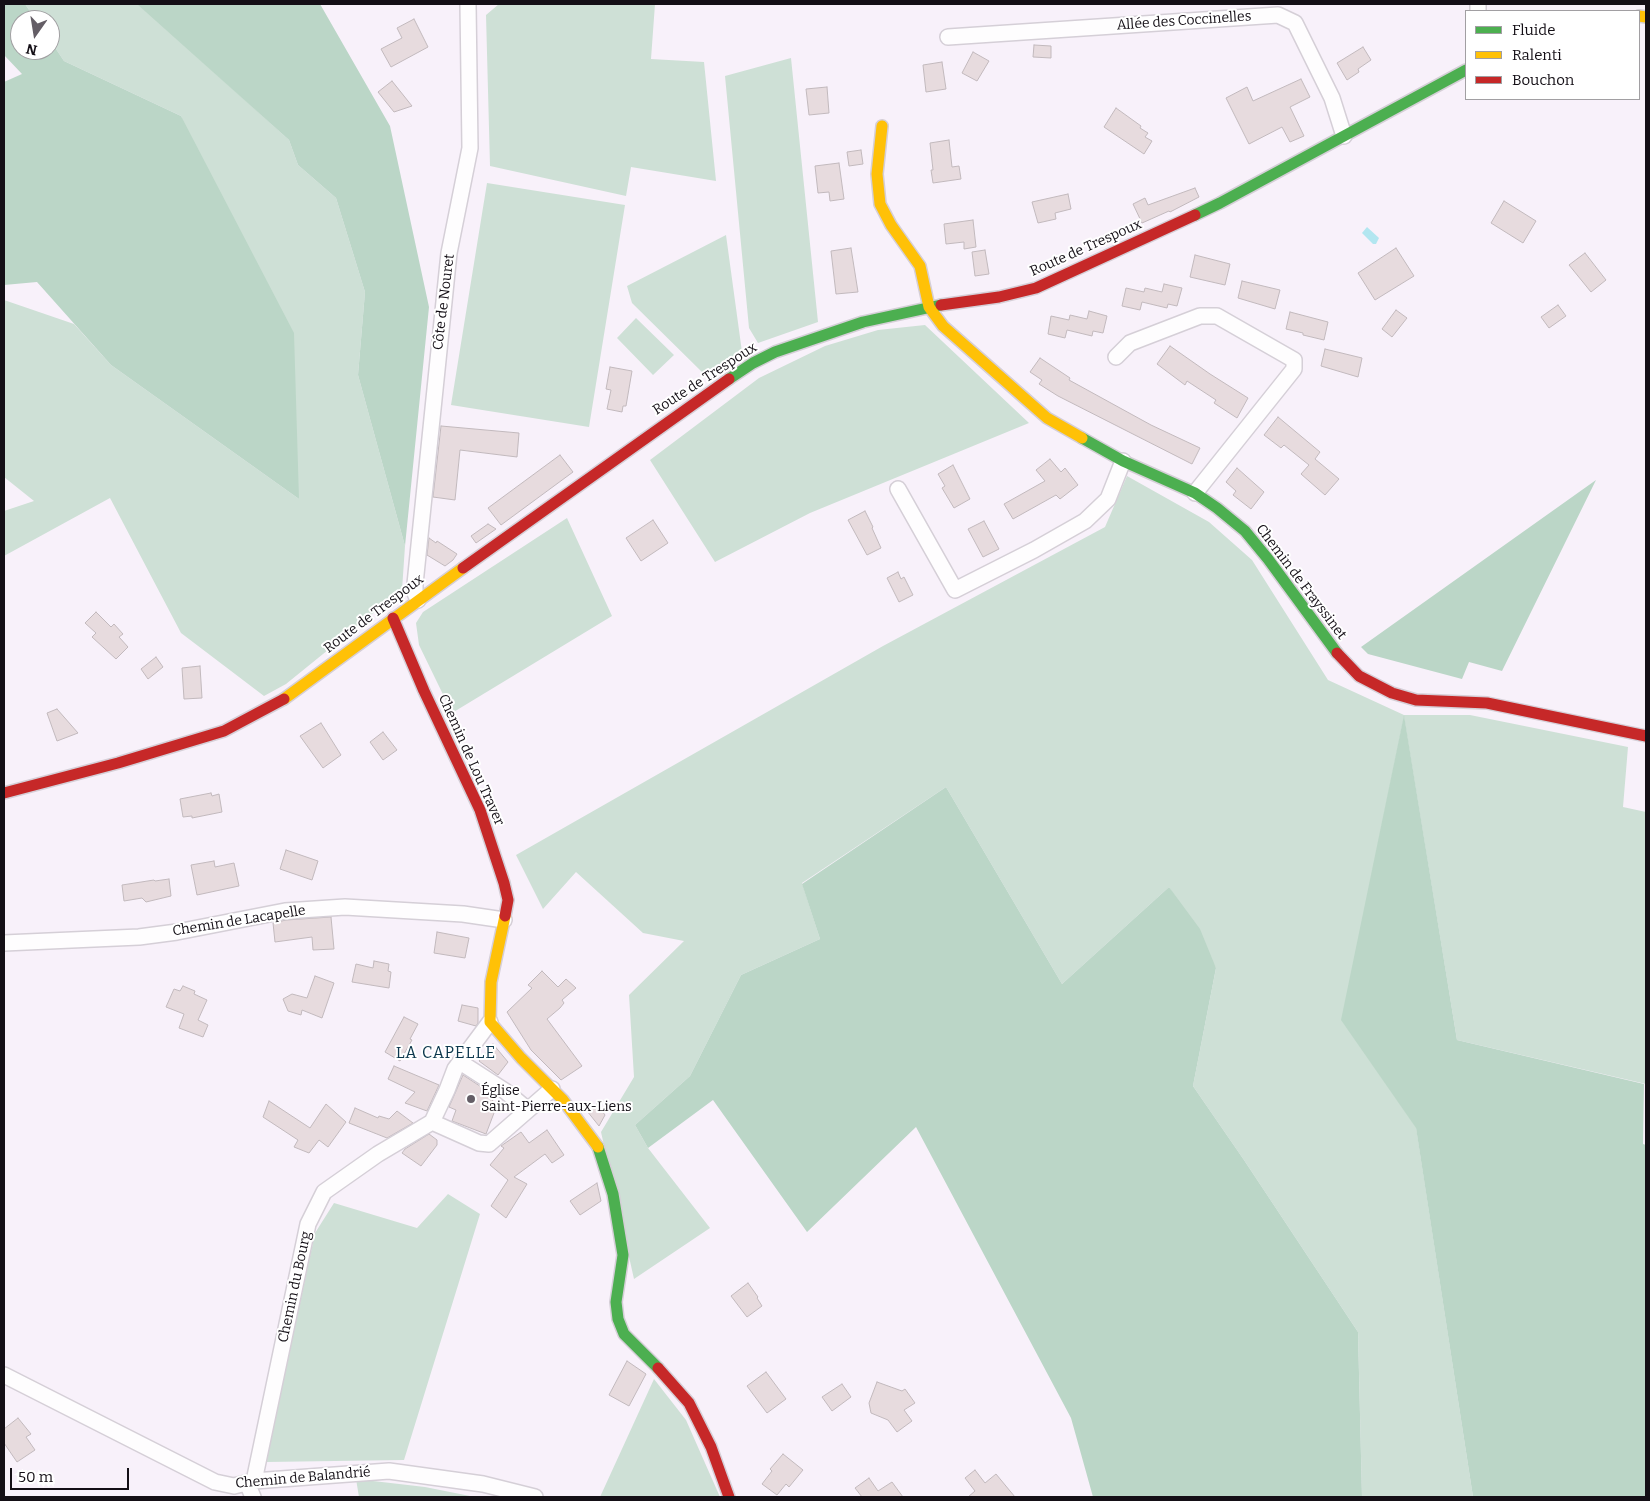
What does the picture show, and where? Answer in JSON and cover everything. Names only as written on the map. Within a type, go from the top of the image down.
[{"type":"street","name":"Côte de Nouret","points":[[418,600],[415,593],[415,584],[448,262],[470,148],[468,4]]},
{"type":"street","name":"Allée des Coccinelles","points":[[948,37],[1278,15],[1296,23],[1332,98],[1344,136]]},
{"type":"street","name":"Route de Trespoux","points":[[4,793],[118,763],[224,731],[290,696],[393,618],[709,392],[753,363],[775,352],[863,322],[929,307],[999,297],[1036,288],[1220,203],[1465,71]]},
{"type":"street","points":[[882,126],[877,174],[880,204],[891,225],[920,266],[929,307]]},
{"type":"street","name":"Chemin de Frayssinet","points":[[929,307],[943,326],[1046,418],[1123,461],[1195,493],[1245,531],[1268,559],[1337,653],[1359,676],[1392,693],[1416,700],[1487,702],[1646,736]]},
{"type":"street","points":[[1116,357],[1130,343],[1200,316],[1217,316],[1294,360],[1294,369],[1195,493]]},
{"type":"street","points":[[898,489],[955,590],[1034,550],[1085,521],[1108,499],[1123,461]]},
{"type":"street","name":"Chemin de Lou Traver","points":[[393,618],[424,692],[480,810],[504,883],[508,900],[491,982],[490,1022]]},
{"type":"street","name":"Chemin de Lacapelle","points":[[4,943],[139,937],[285,912],[346,907],[463,914],[504,920]]},
{"type":"street","points":[[552,1089],[489,1144],[479,1143],[432,1122],[455,1070],[490,1022],[521,1058],[552,1089],[598,1145],[613,1194],[623,1255],[616,1302],[618,1319],[624,1334],[665,1375],[689,1403],[710,1447],[729,1497]]},
{"type":"street","points":[[460,1062],[504,1091],[528,1110]]},
{"type":"street","name":"Chemin du Bourg","points":[[250,1482],[308,1224],[324,1192],[378,1154],[432,1122]]},
{"type":"street","name":"Chemin de Balandrié","points":[[4,1375],[215,1482],[234,1486],[250,1482],[389,1471],[483,1484],[536,1497]]},
{"type":"street","points":[[250,1482],[253,1497]]},
{"type":"green space","points":[[4,4],[25,4],[29,10],[10,10],[10,60],[60,60],[60,55],[64,61],[181,116],[294,333],[299,499],[111,365],[37,282],[4,285],[4,82],[22,74],[4,55]]},
{"type":"green space","points":[[25,4],[139,4],[289,140],[298,165],[336,198],[365,292],[358,375],[405,546],[402,590],[286,684],[264,696],[181,633],[110,498],[4,556],[4,511],[34,501],[4,477],[4,300],[74,324],[111,365],[299,499],[181,116],[64,61],[60,55],[60,10],[29,10]]},
{"type":"green space","points":[[137,4],[320,4],[390,126],[429,307],[405,546],[358,375],[365,292],[336,198],[298,165],[289,140]]},
{"type":"green space","points":[[499,4],[655,4],[651,59],[704,62],[716,181],[631,167],[626,196],[490,166],[486,15]]},
{"type":"green space","points":[[791,58],[818,322],[758,343],[749,328],[725,76]]},
{"type":"green space","points":[[487,183],[625,205],[589,427],[451,405]]},
{"type":"green space","points":[[726,235],[742,352],[703,373],[632,303],[627,286]]},
{"type":"green space","points":[[636,318],[674,355],[653,375],[617,338]]},
{"type":"green space","points":[[925,325],[1029,423],[810,513],[715,562],[650,460],[759,378],[825,346],[878,330]]},
{"type":"green space","points":[[1127,476],[1209,522],[1252,560],[1328,680],[1404,715],[1470,715],[1628,747],[1623,807],[1646,812],[1646,1084],[1457,1040],[1404,717],[1342,1020],[1416,1127],[1473,1497],[1362,1497],[1358,1332],[1193,1086],[1216,968],[1169,887],[1062,984],[946,787],[802,883],[820,939],[741,975],[690,1076],[635,1125],[648,1148],[710,1228],[634,1279],[601,1132],[634,1077],[629,995],[684,941],[643,933],[576,872],[543,909],[516,855],[883,646],[1105,527]]},
{"type":"green space","points":[[1596,480],[1502,671],[1469,662],[1462,679],[1368,654],[1361,647]]},
{"type":"green space","points":[[567,518],[612,616],[452,713],[419,645],[416,623],[423,612]]},
{"type":"green space","points":[[1404,715],[1457,1040],[1644,1084],[1643,1144],[1646,1145],[1646,1497],[1473,1497],[1416,1128],[1341,1020]]},
{"type":"green space","points":[[946,787],[1062,984],[1169,887],[1200,929],[1216,968],[1193,1086],[1358,1332],[1362,1497],[1093,1497],[1071,1418],[916,1127],[807,1232],[713,1100],[648,1148],[635,1125],[690,1076],[741,975],[820,939],[802,884]]},
{"type":"green space","points":[[448,1194],[480,1214],[404,1460],[266,1462],[315,1233],[334,1203],[417,1228]]},
{"type":"green space","points":[[654,1379],[686,1420],[720,1497],[600,1497]]},
{"type":"green space","points":[[356,1479],[425,1487],[475,1497],[359,1497]]},
{"type":"water","points":[[1367,227],[1379,238],[1376,244],[1373,244],[1362,233]]},
{"type":"building","points":[[414,19],[428,47],[391,67],[381,49],[402,38],[397,28]]},
{"type":"building","points":[[1034,45],[1051,46],[1051,58],[1033,57]]},
{"type":"building","points":[[1363,47],[1371,60],[1358,69],[1359,72],[1347,80],[1337,63]]},
{"type":"building","points":[[973,52],[989,61],[977,81],[962,73]]},
{"type":"building","points":[[942,62],[946,89],[926,92],[923,65]]},
{"type":"building","points":[[1301,79],[1310,97],[1290,107],[1304,136],[1290,142],[1282,127],[1249,144],[1226,98],[1247,87],[1253,101]]},
{"type":"building","points":[[392,81],[412,106],[394,112],[378,92]]},
{"type":"building","points":[[827,87],[829,113],[809,115],[806,89]]},
{"type":"building","points":[[1116,108],[1148,133],[1145,137],[1152,141],[1144,154],[1104,127]]},
{"type":"building","points":[[949,140],[952,167],[959,166],[961,179],[933,183],[930,143]]},
{"type":"building","points":[[861,150],[863,164],[849,166],[847,152]]},
{"type":"building","points":[[839,163],[844,199],[830,201],[829,192],[818,193],[815,166]]},
{"type":"building","points":[[1195,188],[1199,197],[1170,212],[1142,223],[1133,204],[1145,198],[1148,205]]},
{"type":"building","points":[[1068,194],[1071,209],[1055,213],[1056,219],[1038,223],[1032,202]]},
{"type":"building","points":[[1504,201],[1536,221],[1523,243],[1491,223]]},
{"type":"building","points":[[973,220],[976,247],[964,249],[964,242],[946,244],[944,224]]},
{"type":"building","points":[[851,248],[858,292],[836,294],[831,251]]},
{"type":"building","points":[[1396,248],[1414,276],[1375,300],[1358,273]]},
{"type":"building","points":[[985,250],[989,274],[975,276],[972,252]]},
{"type":"building","points":[[1585,253],[1606,280],[1591,292],[1569,265]]},
{"type":"building","points":[[1195,255],[1230,264],[1225,285],[1190,277]]},
{"type":"building","points":[[1242,281],[1280,290],[1275,309],[1238,298]]},
{"type":"building","points":[[1164,284],[1182,288],[1177,306],[1168,304],[1167,308],[1142,302],[1140,310],[1122,306],[1126,288],[1144,292],[1145,288],[1162,292]]},
{"type":"building","points":[[1558,305],[1566,316],[1549,328],[1541,317]]},
{"type":"building","points":[[1396,310],[1407,318],[1392,337],[1382,329]]},
{"type":"building","points":[[1089,311],[1107,316],[1103,333],[1093,331],[1092,336],[1067,330],[1065,338],[1048,334],[1051,316],[1069,320],[1070,315],[1087,319]]},
{"type":"building","points":[[1290,312],[1328,322],[1324,340],[1286,329]]},
{"type":"building","points":[[1170,346],[1248,398],[1237,418],[1214,403],[1216,400],[1187,381],[1185,385],[1157,364]]},
{"type":"building","points":[[1325,349],[1362,358],[1358,377],[1321,366]]},
{"type":"building","points":[[1040,358],[1070,378],[1069,380],[1151,425],[1200,448],[1192,464],[1058,396],[1039,384],[1042,380],[1030,372]]},
{"type":"building","points":[[610,367],[632,371],[626,406],[623,406],[622,412],[607,409],[611,390],[606,389]]},
{"type":"building","points":[[1278,417],[1320,452],[1315,459],[1339,479],[1325,495],[1301,474],[1309,465],[1284,445],[1281,448],[1264,435]]},
{"type":"building","points":[[441,426],[519,433],[517,457],[460,450],[455,500],[433,497]]},
{"type":"building","points":[[560,455],[573,472],[501,525],[488,508]]},
{"type":"building","points":[[1050,459],[1061,472],[1065,468],[1078,485],[1060,499],[1056,495],[1013,519],[1004,504],[1045,481],[1036,470]]},
{"type":"building","points":[[953,465],[970,499],[954,508],[942,488],[945,486],[938,474]]},
{"type":"building","points":[[1237,468],[1264,492],[1251,509],[1233,495],[1236,491],[1226,482]]},
{"type":"building","points":[[865,511],[881,548],[867,555],[848,520]]},
{"type":"building","points":[[653,520],[668,543],[641,561],[626,538]]},
{"type":"building","points":[[984,521],[999,549],[983,557],[968,529]]},
{"type":"building","points":[[488,524],[496,529],[476,543],[471,536]]},
{"type":"building","points":[[429,538],[457,554],[453,560],[445,566],[427,555]]},
{"type":"building","points":[[898,572],[901,579],[904,577],[913,595],[899,602],[887,578]]},
{"type":"building","points":[[96,612],[111,627],[114,624],[123,634],[119,637],[128,647],[116,659],[92,637],[96,633],[85,623]]},
{"type":"building","points":[[156,657],[163,667],[148,679],[141,669]]},
{"type":"building","points":[[200,666],[202,698],[184,699],[182,668]]},
{"type":"building","points":[[57,709],[78,733],[57,741],[47,713]]},
{"type":"building","points":[[321,723],[341,755],[323,768],[300,736]]},
{"type":"building","points":[[383,732],[397,750],[383,760],[370,742]]},
{"type":"building","points":[[211,793],[212,796],[219,794],[222,812],[192,818],[192,816],[183,817],[180,799]]},
{"type":"building","points":[[286,850],[318,861],[312,880],[280,869]]},
{"type":"building","points":[[214,861],[215,867],[234,863],[239,886],[197,895],[191,865]]},
{"type":"building","points":[[169,879],[171,896],[146,902],[142,898],[124,901],[122,885]]},
{"type":"building","points":[[331,917],[334,949],[313,950],[312,937],[275,942],[273,923],[286,920]]},
{"type":"building","points":[[437,932],[469,938],[465,958],[434,953]]},
{"type":"building","points":[[374,961],[389,964],[388,971],[391,972],[389,988],[352,982],[356,964],[373,968]]},
{"type":"building","points":[[542,971],[558,987],[566,979],[576,988],[562,1000],[564,1003],[547,1019],[582,1066],[561,1080],[531,1050],[507,1012],[532,988],[528,985]]},
{"type":"building","points":[[315,976],[334,983],[322,1018],[302,1010],[301,1015],[288,1011],[283,999],[292,994],[307,998]]},
{"type":"building","points":[[183,986],[195,991],[194,994],[207,1000],[198,1020],[208,1025],[203,1037],[179,1028],[184,1014],[166,1007],[174,989],[180,991]]},
{"type":"building","points":[[462,1005],[478,1008],[478,1023],[476,1026],[458,1021]]},
{"type":"building","points":[[404,1017],[418,1024],[410,1039],[412,1040],[400,1061],[385,1052]]},
{"type":"building","points":[[493,1044],[508,1062],[498,1075],[479,1061]]},
{"type":"building","points":[[394,1066],[439,1085],[427,1111],[405,1103],[415,1092],[388,1079]]},
{"type":"building","name":"Église Saint-Pierre-aux-Liens","points":[[463,1075],[492,1094],[494,1113],[486,1134],[452,1121],[456,1110],[449,1107]]},
{"type":"building","points":[[269,1101],[310,1128],[326,1104],[346,1122],[328,1147],[319,1140],[309,1153],[294,1147],[298,1140],[263,1117]]},
{"type":"building","points":[[597,1104],[605,1115],[599,1126],[587,1111]]},
{"type":"building","points":[[355,1108],[378,1118],[379,1116],[389,1119],[397,1111],[413,1123],[387,1138],[349,1123]]},
{"type":"building","points":[[547,1130],[564,1155],[552,1163],[545,1154],[514,1177],[527,1184],[506,1218],[491,1206],[508,1180],[490,1165],[504,1148],[501,1146],[521,1132],[529,1143]]},
{"type":"building","points":[[429,1134],[437,1140],[437,1145],[421,1166],[402,1153],[405,1149]]},
{"type":"building","points":[[597,1183],[601,1201],[580,1215],[570,1201]]},
{"type":"building","points":[[748,1283],[762,1306],[747,1317],[731,1296]]},
{"type":"building","points":[[627,1361],[646,1374],[629,1406],[609,1395]]},
{"type":"building","points":[[766,1372],[786,1399],[767,1413],[747,1386]]},
{"type":"building","points":[[877,1382],[902,1391],[905,1389],[915,1403],[904,1410],[912,1421],[897,1432],[888,1420],[871,1413],[869,1403]]},
{"type":"building","points":[[842,1384],[851,1397],[832,1411],[822,1397]]},
{"type":"building","points":[[18,1418],[31,1434],[26,1437],[35,1450],[17,1462],[4,1443],[4,1429]]},
{"type":"building","points":[[783,1454],[803,1470],[789,1487],[786,1484],[777,1495],[762,1484],[772,1471],[770,1469]]},
{"type":"building","points":[[975,1470],[985,1483],[996,1474],[1015,1497],[968,1497],[975,1491],[965,1478]]},
{"type":"building","points":[[869,1478],[878,1491],[892,1482],[903,1497],[862,1497],[855,1488]]},
{"type":"traffic: fast","points":[[1195,215],[1465,71]]},
{"type":"traffic: fast","points":[[729,379],[753,363],[775,352],[863,322],[941,305]]},
{"type":"traffic: fast","points":[[1082,438],[1123,461],[1195,493],[1245,531],[1268,559],[1337,653]]},
{"type":"traffic: fast","points":[[598,1147],[613,1194],[623,1255],[616,1302],[618,1319],[624,1334],[658,1368]]},
{"type":"traffic: slow","points":[[1640,16],[1646,17]]},
{"type":"traffic: slow","points":[[882,126],[877,174],[880,204],[891,225],[920,266],[929,307],[943,326],[1047,418],[1082,438]]},
{"type":"traffic: slow","points":[[284,699],[463,568]]},
{"type":"traffic: slow","points":[[505,916],[491,982],[490,1022],[521,1058],[563,1100],[598,1147]]},
{"type":"traffic: jam","points":[[941,305],[999,297],[1036,288],[1195,215]]},
{"type":"traffic: jam","points":[[463,568],[729,379]]},
{"type":"traffic: jam","points":[[393,618],[424,691],[480,810],[504,883],[508,900],[505,916]]},
{"type":"traffic: jam","points":[[1337,653],[1359,676],[1392,693],[1416,700],[1487,703],[1646,736]]},
{"type":"traffic: jam","points":[[4,793],[118,763],[224,731],[284,699]]},
{"type":"traffic: jam","points":[[658,1368],[689,1403],[711,1447],[729,1497]]},
{"type":"place","name":"Église Saint-Pierre-aux-Liens","points":[[471,1099]]},
{"type":"district","name":"LA CAPELLE","points":[[446,1054]]}]
